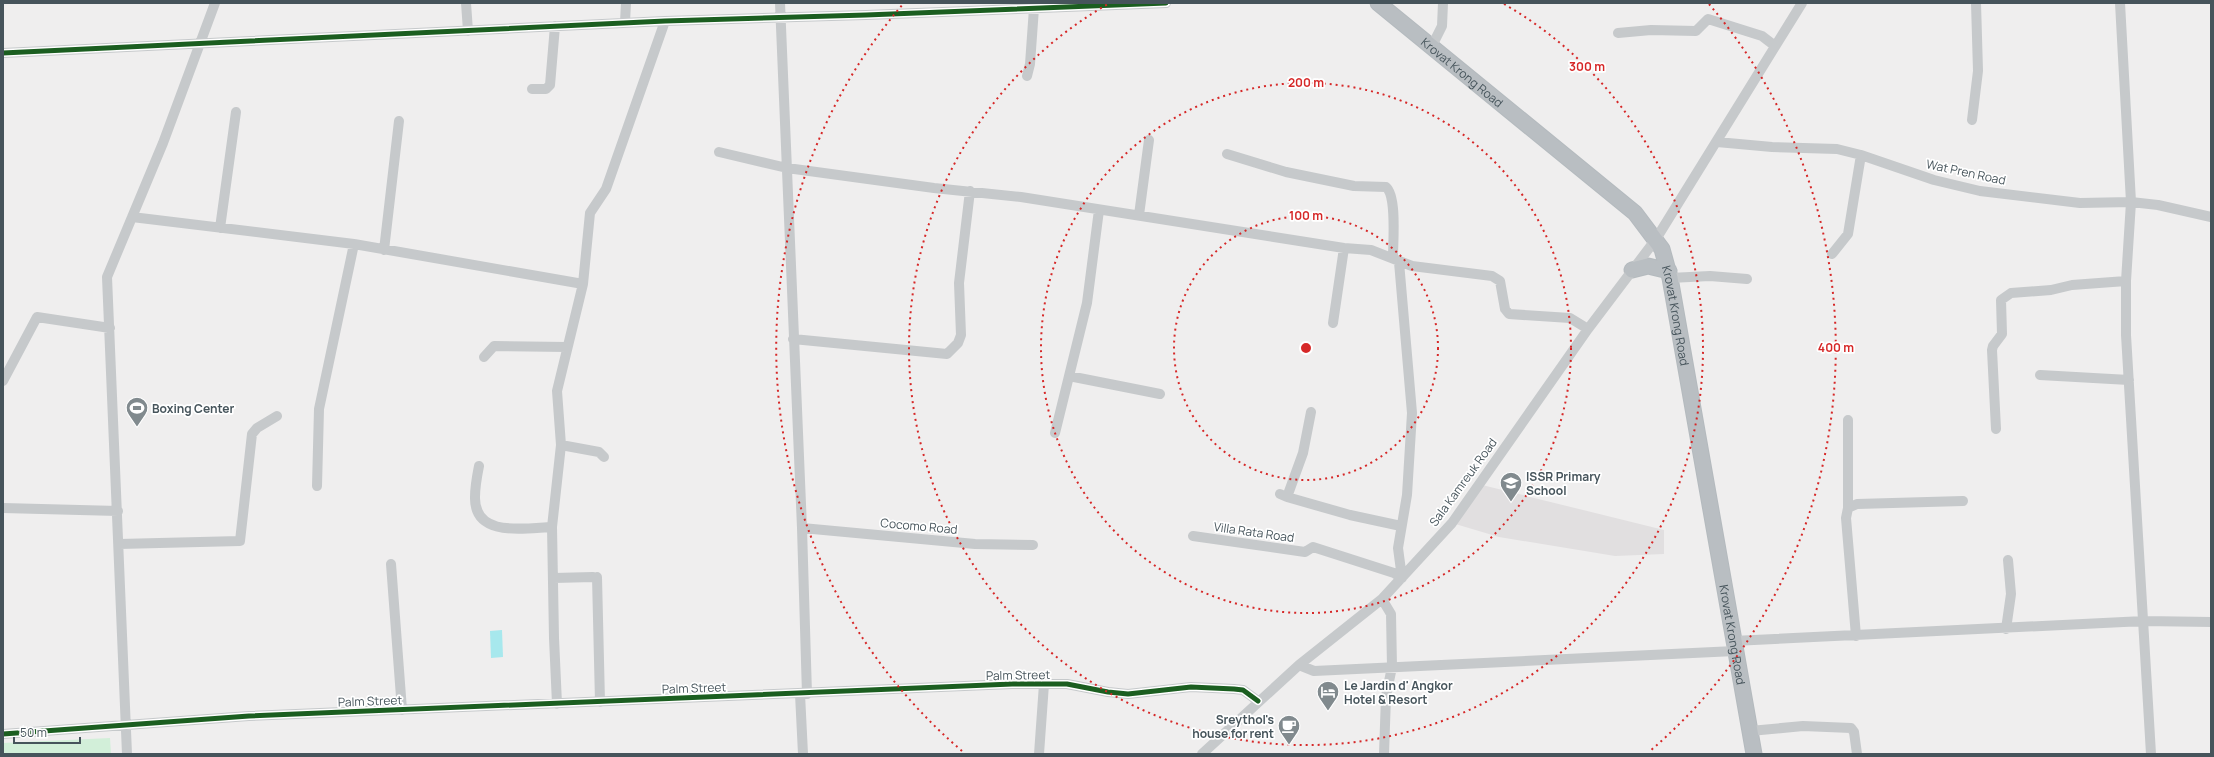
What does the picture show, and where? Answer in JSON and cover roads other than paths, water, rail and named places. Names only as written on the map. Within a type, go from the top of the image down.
[{"type":"highway","name":"Krovat Krong Road","points":[[1378,3],[1635,213],[1656,239],[1666,259],[1670,275],[1754,754]]},
{"type":"highway","points":[[1632,270],[1648,266],[1670,275]]},
{"type":"street","points":[[127,754],[107,277],[200,45],[215,3]]},
{"type":"street","points":[[466,3],[468,31]]},
{"type":"street","points":[[625,22],[626,3]]},
{"type":"street","points":[[780,3],[802,528],[804,694],[803,754]]},
{"type":"street","points":[[3,53],[200,45],[625,22],[780,17],[934,7],[1018,6],[1034,8],[1166,3]]},
{"type":"street","points":[[1432,46],[1442,23],[1443,3]]},
{"type":"street","name":"Sala Kamreuk Road","points":[[1202,754],[1255,699],[1382,599],[1452,523],[1588,329],[1656,239],[1718,142],[1802,3]]},
{"type":"street","points":[[1972,120],[1978,70],[1976,3]]},
{"type":"street","points":[[2120,3],[2131,202],[2126,281],[2126,336],[2151,754]]},
{"type":"street","points":[[1027,76],[1030,64],[1034,8]]},
{"type":"street","points":[[1618,33],[1651,30],[1696,31],[1708,18],[1762,36],[1775,46]]},
{"type":"street","points":[[557,704],[552,527],[561,446],[556,392],[583,284],[590,213],[606,189],[665,21]]},
{"type":"street","points":[[532,89],[546,89],[550,85],[555,26]]},
{"type":"street","points":[[220,228],[236,112]]},
{"type":"street","points":[[384,250],[399,121]]},
{"type":"street","points":[[1139,215],[1149,140]]},
{"type":"street","name":"Wat Pren Road","points":[[1718,142],[1772,147],[1831,148],[1861,155],[1934,180],[1980,191],[2080,204],[2131,202],[2158,205],[2211,217]]},
{"type":"street","points":[[719,152],[787,168],[934,188],[1021,197],[1344,248],[1371,250],[1412,266],[1492,276],[1500,281],[1505,309],[1509,314],[1570,318],[1588,329]]},
{"type":"street","points":[[1227,154],[1286,172],[1354,186],[1386,187],[1390,192],[1412,412],[1407,495],[1398,548],[1402,578]]},
{"type":"street","points":[[1832,254],[1848,234],[1861,155]]},
{"type":"street","points":[[793,339],[947,354],[953,349],[958,343],[961,335],[959,283],[970,191]]},
{"type":"street","points":[[1055,433],[1087,303],[1099,210]]},
{"type":"street","points":[[132,217],[354,244],[583,284]]},
{"type":"street","points":[[317,486],[319,409],[354,244]]},
{"type":"street","points":[[1333,323],[1344,248]]},
{"type":"street","points":[[1670,275],[1747,279]]},
{"type":"street","points":[[1996,429],[1992,350],[1993,346],[2002,334],[2001,304],[2004,297],[2011,293],[2051,290],[2072,285],[2126,281]]},
{"type":"street","points":[[3,381],[37,317],[110,328]]},
{"type":"street","points":[[484,357],[494,346],[567,348]]},
{"type":"street","points":[[2040,374],[2129,380]]},
{"type":"street","points":[[1070,376],[1160,394]]},
{"type":"street","points":[[1311,412],[1303,453],[1283,496],[1350,515],[1401,526]]},
{"type":"street","points":[[119,544],[240,541],[252,434],[257,428],[277,416]]},
{"type":"street","points":[[1848,420],[1848,508],[1846,518],[1856,636]]},
{"type":"street","points":[[561,446],[598,452],[604,457]]},
{"type":"street","points":[[478,466],[475,498],[477,511],[491,526],[512,529],[552,527]]},
{"type":"street","points":[[1848,508],[1857,504],[1962,501]]},
{"type":"street","points":[[3,508],[118,511]]},
{"type":"street","name":"Cocomo Road","points":[[802,528],[975,544],[1033,545]]},
{"type":"street","name":"Villa Rata Road","points":[[1193,536],[1305,552],[1313,547],[1394,573],[1402,578]]},
{"type":"street","points":[[2006,629],[2011,594],[2008,560]]},
{"type":"street","points":[[391,564],[402,710]]},
{"type":"street","points":[[554,578],[595,577],[600,702]]},
{"type":"street","points":[[1382,599],[1391,614],[1392,667],[1386,696],[1384,754]]},
{"type":"street","points":[[1299,665],[1314,671],[1734,646],[1856,636],[2144,621],[2211,622]]},
{"type":"street","points":[[1038,754],[1044,684]]},
{"type":"street","name":"Palm Street","points":[[3,734],[249,716],[1044,684],[1067,684],[1128,694],[1191,687],[1243,690],[1255,699]]},
{"type":"street","points":[[1750,731],[1803,726],[1851,728],[1854,732],[1857,754]]},
{"type":"water","points":[[502,630],[503,657],[491,658],[490,631]]},
{"type":"place","name":"Boxing Center","points":[[137,428]]},
{"type":"place","name":"ISSR Primary School","points":[[1511,502]]},
{"type":"place","name":"Le Jardin d' Angkor Hotel & Resort","points":[[1328,712]]},
{"type":"place","name":"Sreythol's house for rent","points":[[1289,746]]}]
